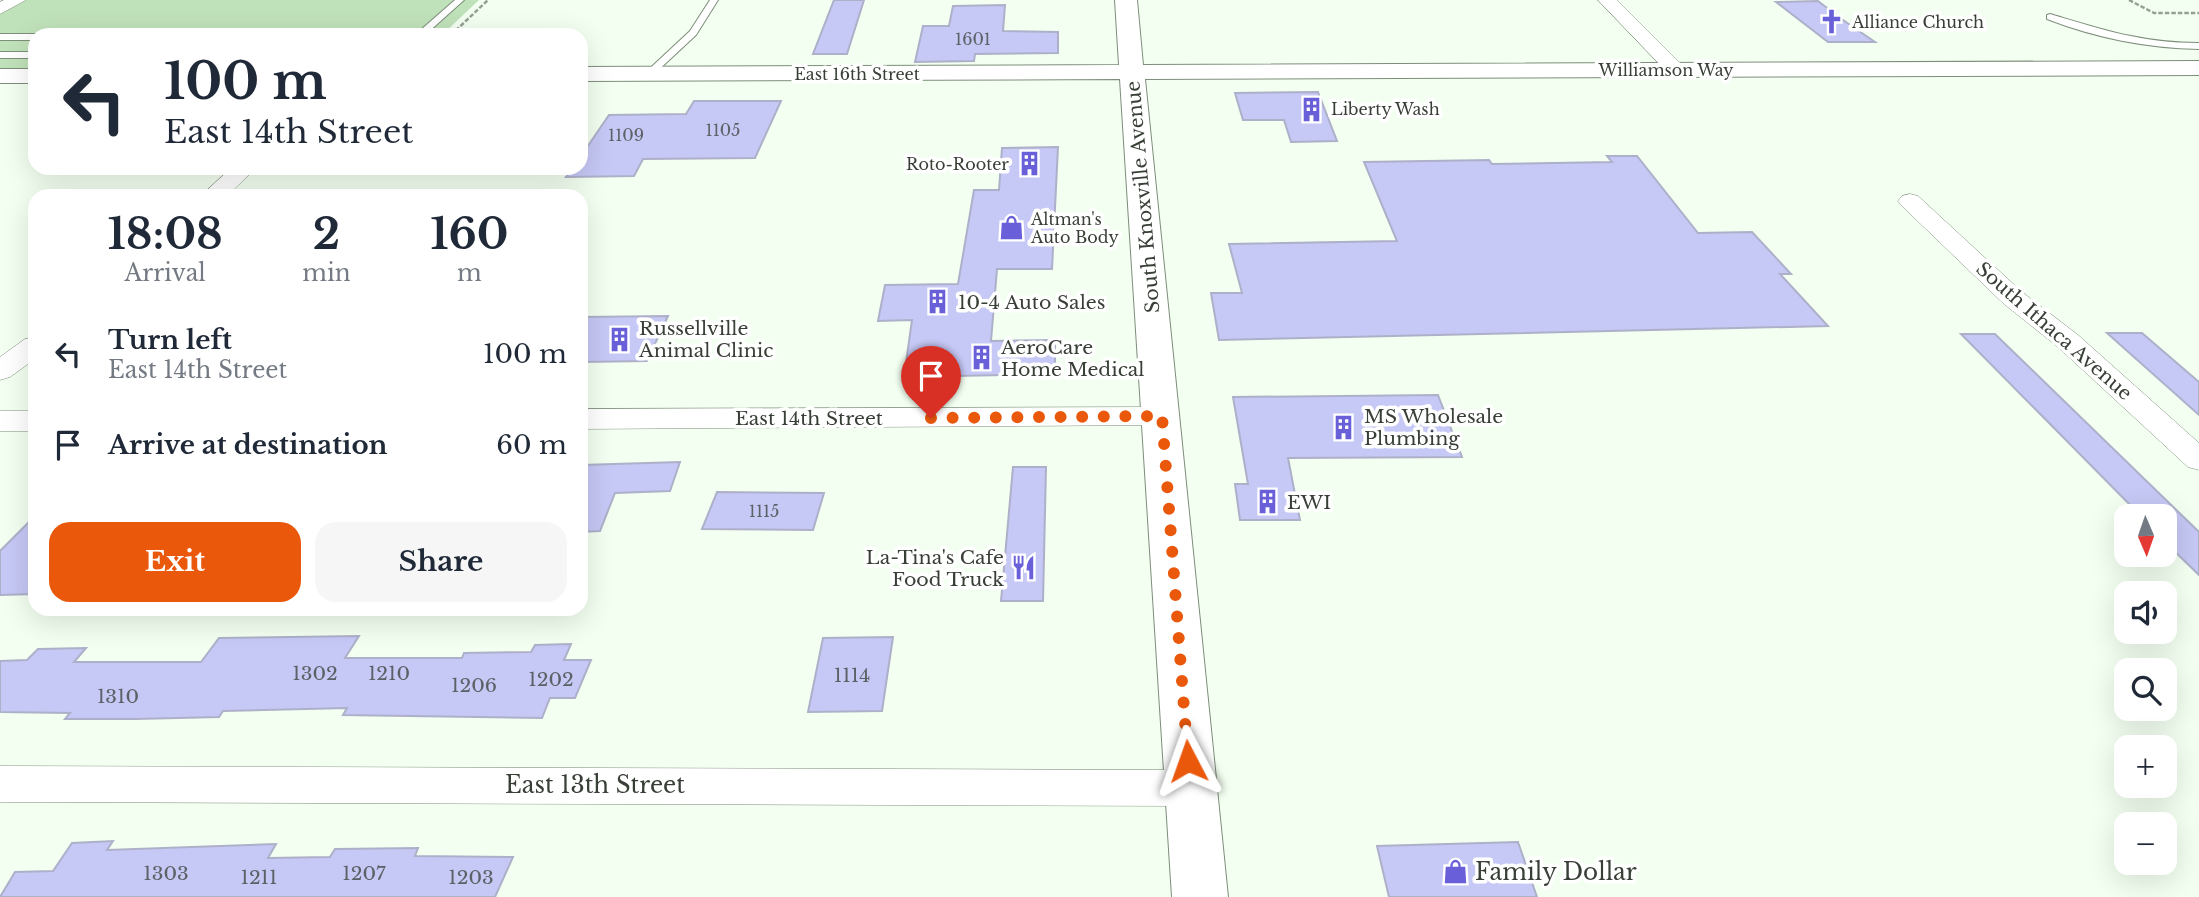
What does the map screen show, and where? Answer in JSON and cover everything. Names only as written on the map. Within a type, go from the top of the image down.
[{"type":"street","points":[[0,9],[17,0]]},
{"type":"street","name":"South Knoxville Avenue","points":[[1126,0],[1200,897]]},
{"type":"street","points":[[1606,0],[1676,70]]},
{"type":"street","name":"Williamson Way","points":[[1132,74],[2199,68]]},
{"type":"street","name":"East 16th Street","points":[[588,74],[1132,74]]},
{"type":"street","points":[[0,76],[28,76]]},
{"type":"street","points":[[221,189],[236,175]]},
{"type":"street","name":"South Ithaca Avenue","points":[[1910,201],[2013,298],[2068,341],[2199,460]]},
{"type":"street","points":[[0,371],[28,350]]},
{"type":"street","name":"East 14th Street","points":[[588,419],[1162,416]]},
{"type":"street","points":[[0,422],[28,421]]},
{"type":"street","name":"East 13th Street","points":[[0,783],[1191,788]]},
{"type":"lane","points":[[428,28],[460,0]]},
{"type":"lane","points":[[649,74],[692,33],[714,0]]},
{"type":"lane","points":[[2050,17],[2086,32],[2120,39],[2199,46]]},
{"type":"lane","points":[[0,37],[28,37]]},
{"type":"lane","points":[[0,55],[28,55]]},
{"type":"path","points":[[458,28],[488,0]]},
{"type":"path","points":[[2129,0],[2154,13],[2199,13]]},
{"type":"green space","points":[[25,0],[479,0],[449,28],[28,28],[28,69],[0,69],[0,13]]},
{"type":"building","points":[[834,0],[864,0],[847,54],[813,54]]},
{"type":"building","name":"Alliance Church","points":[[1818,1],[1875,42],[1828,42],[1776,2]]},
{"type":"building","points":[[1005,5],[1003,31],[1058,32],[1058,53],[975,54],[974,61],[915,62],[923,26],[949,26],[953,6]]},
{"type":"building","points":[[1318,92],[1337,141],[1291,142],[1284,120],[1243,120],[1235,93]]},
{"type":"building","points":[[694,101],[781,101],[755,158],[643,159],[634,176],[566,177],[588,175],[588,146],[609,115],[686,114]]},
{"type":"building","points":[[1058,147],[1052,269],[997,269],[991,341],[1055,340],[1055,374],[904,377],[912,320],[878,321],[885,285],[958,284],[974,190],[999,190],[1002,148]]},
{"type":"building","points":[[1607,156],[1637,156],[1698,233],[1752,232],[1791,274],[1780,274],[1828,326],[1219,340],[1211,293],[1242,293],[1229,244],[1397,241],[1364,162],[1612,162]]},
{"type":"building","name":"Russellville Animal Clinic","points":[[668,316],[647,361],[588,362],[588,317]]},
{"type":"building","points":[[2107,333],[2142,333],[2199,382],[2199,415]]},
{"type":"building","points":[[1961,334],[1995,334],[2170,504],[2129,504]]},
{"type":"building","name":"MS Wholesale Plumbing","points":[[1438,395],[1462,457],[1288,458],[1300,520],[1240,520],[1235,484],[1248,484],[1233,397]]},
{"type":"building","points":[[680,462],[670,491],[615,493],[600,531],[588,532],[588,465]]},
{"type":"building","points":[[1013,467],[1046,467],[1043,601],[1001,601]]},
{"type":"building","points":[[717,492],[824,493],[813,530],[702,529]]},
{"type":"building","points":[[2177,511],[2199,532],[2199,575],[2177,554]]},
{"type":"building","points":[[28,523],[28,594],[0,595],[0,551]]},
{"type":"building","points":[[359,636],[345,658],[462,658],[464,653],[531,652],[535,645],[571,644],[564,660],[591,660],[575,698],[550,698],[542,718],[343,715],[347,708],[223,711],[219,717],[136,719],[65,719],[70,713],[0,712],[0,661],[27,660],[38,649],[86,648],[74,662],[201,662],[219,638]]},
{"type":"building","points":[[893,637],[882,711],[808,712],[823,638]]},
{"type":"building","points":[[113,841],[107,850],[276,844],[268,858],[330,857],[335,849],[418,848],[415,856],[513,857],[495,897],[0,897],[15,872],[53,871],[72,843]]},
{"type":"building","name":"Family Dollar","points":[[1518,842],[1537,897],[1389,897],[1377,846]]},
{"type":"place","name":"Alliance Church","points":[[1832,22]]},
{"type":"place","name":"Liberty Wash","points":[[1311,109]]},
{"type":"place","name":"Roto-Rooter","points":[[1029,164]]},
{"type":"place","name":"Altman's Auto Body","points":[[1011,228]]},
{"type":"place","name":"10-4 Auto Sales","points":[[938,302]]},
{"type":"place","name":"Russellville Animal Clinic","points":[[619,339]]},
{"type":"place","name":"AeroCare Home Medical","points":[[981,358]]},
{"type":"place","name":"MS Wholesale Plumbing","points":[[1344,427]]},
{"type":"place","name":"EWI","points":[[1267,502]]},
{"type":"place","name":"La-Tina's Cafe Food Truck","points":[[1024,568]]},
{"type":"place","name":"Family Dollar","points":[[1455,872]]},
{"type":"route","points":[[931,418],[1162,416],[1188,761]]}]
